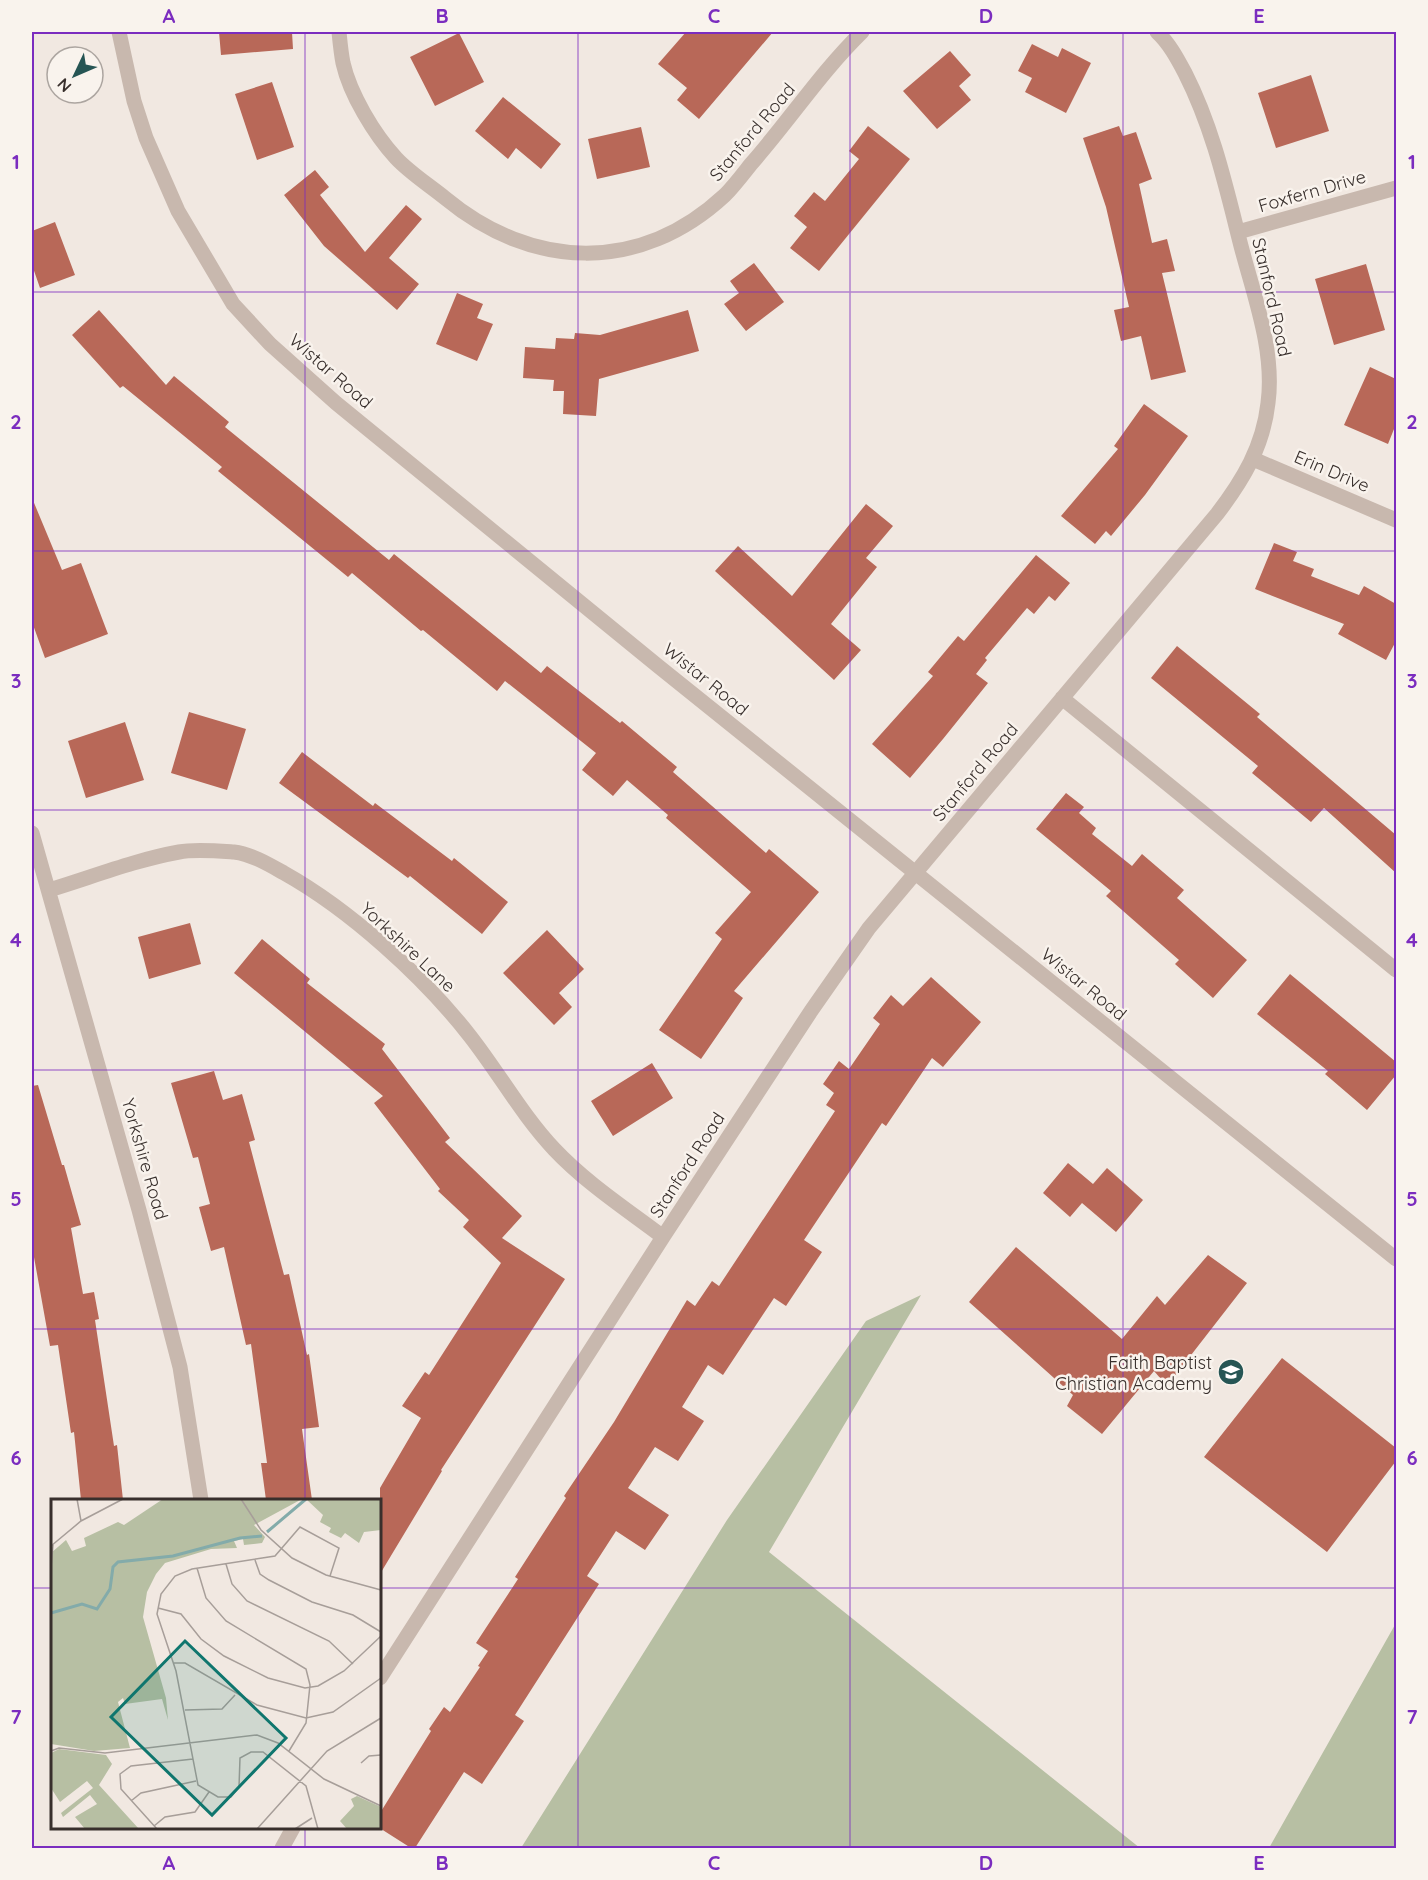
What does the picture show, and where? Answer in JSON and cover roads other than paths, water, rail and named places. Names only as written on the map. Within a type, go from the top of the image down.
[{"type":"street","name":"Wistar Road","points":[[119,32],[134,101],[146,138],[178,211],[233,304],[270,344],[336,403],[916,874],[1396,1259]]},
{"type":"street","name":"Stanford Road","points":[[339,32],[350,85],[373,129],[396,158],[459,210],[498,233],[538,247],[575,254],[619,251],[656,240],[686,224],[725,195],[850,43],[862,32]]},
{"type":"street","name":"Stanford Road","points":[[381,1676],[663,1237],[830,983],[869,928],[1217,514],[1240,484],[1252,459],[1268,405],[1270,382],[1264,334],[1222,168],[1197,98],[1174,52],[1157,32]]},
{"type":"street","name":"Foxfern Drive","points":[[1238,232],[1396,188]]},
{"type":"street","name":"Erin Drive","points":[[1252,459],[1396,520]]},
{"type":"street","points":[[1062,699],[1396,970]]},
{"type":"street","name":"Yorkshire Road","points":[[32,833],[139,1210],[180,1367],[201,1499]]},
{"type":"street","name":"Yorkshire Lane","points":[[49,890],[130,864],[182,851],[235,852],[264,861],[334,904],[415,974],[470,1035],[541,1134],[556,1150],[598,1189],[663,1237]]},
{"type":"street","points":[[282,1848],[292,1829]]},
{"type":"place","name":"Faith Baptist Christian Academy","points":[[1231,1372]]}]
